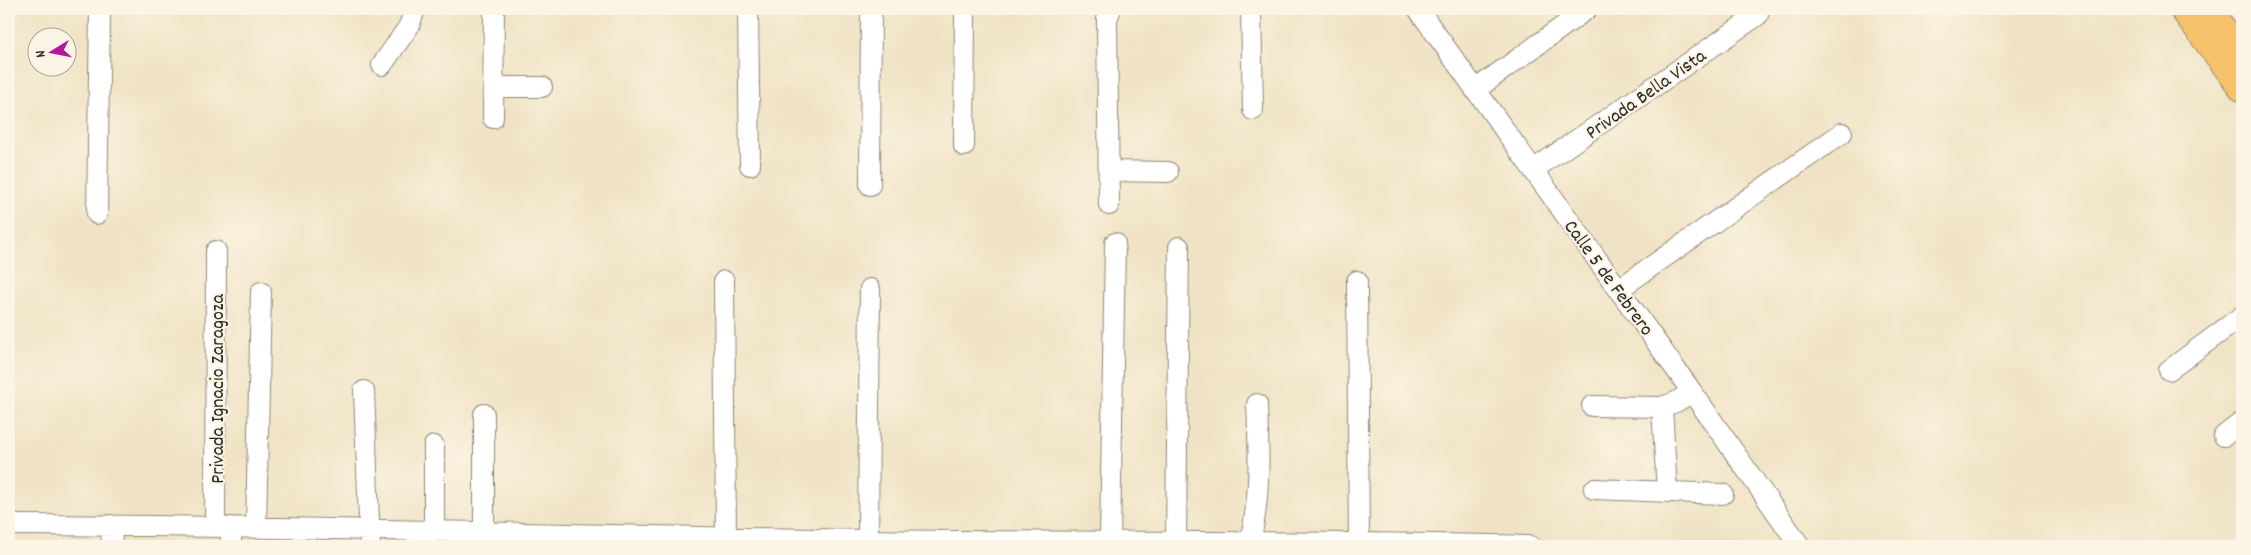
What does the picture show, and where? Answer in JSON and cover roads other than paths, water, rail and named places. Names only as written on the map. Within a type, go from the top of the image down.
[{"type":"main road","points":[[2182,9],[2242,89]]},
{"type":"main road","points":[[2209,9],[2242,53]]},
{"type":"street","points":[[96,214],[100,9]]},
{"type":"street","points":[[382,65],[409,26],[414,9]]},
{"type":"street","points":[[493,118],[494,9]]},
{"type":"street","points":[[748,9],[750,165]]},
{"type":"street","points":[[870,185],[871,9]]},
{"type":"street","points":[[964,146],[965,9]]},
{"type":"street","points":[[1109,205],[1107,19],[1111,9]]},
{"type":"street","points":[[1251,9],[1253,110]]},
{"type":"street","name":"Calle 5 de Febrero","points":[[1418,9],[1800,546]]},
{"type":"street","points":[[1476,90],[1587,9]]},
{"type":"street","name":"Privada Bella Vista","points":[[1533,170],[1758,15]]},
{"type":"street","points":[[494,87],[542,87]]},
{"type":"street","points":[[1618,289],[1842,133]]},
{"type":"street","points":[[1109,171],[1168,172]]},
{"type":"street","points":[[1110,542],[1115,243]]},
{"type":"street","points":[[1176,542],[1179,247]]},
{"type":"street","name":"Privada Ignacio Zaragoza","points":[[216,251],[226,533]]},
{"type":"street","points":[[724,281],[726,538]]},
{"type":"street","points":[[1357,281],[1359,544]]},
{"type":"street","points":[[868,540],[870,289]]},
{"type":"street","points":[[256,528],[261,292]]},
{"type":"street","points":[[2169,370],[2242,316]]},
{"type":"street","points":[[364,391],[369,538]]},
{"type":"street","points":[[1592,406],[1662,407],[1676,402],[1692,392]]},
{"type":"street","points":[[1250,542],[1257,505],[1259,466],[1257,404]]},
{"type":"street","points":[[1662,407],[1666,492]]},
{"type":"street","points":[[484,414],[484,533]]},
{"type":"street","points":[[2224,436],[2242,422]]},
{"type":"street","points":[[434,446],[434,532]]},
{"type":"street","points":[[1594,489],[1723,494]]},
{"type":"street","points":[[111,525],[112,546]]},
{"type":"street","points":[[9,526],[111,525],[226,533],[256,528],[369,538],[434,532],[868,540],[896,543],[1250,542],[1530,546]]}]
